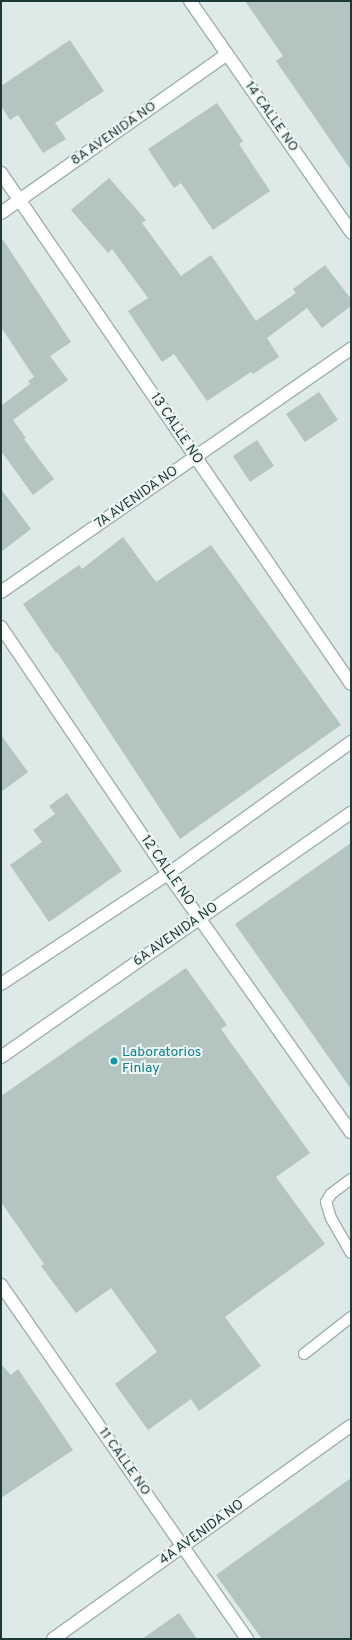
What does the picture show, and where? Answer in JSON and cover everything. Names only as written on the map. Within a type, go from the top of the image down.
[{"type":"street","name":"14 CALLE NO","points":[[190,1],[351,232]]},
{"type":"street","name":"8A AVENIDA NO","points":[[1,213],[227,54]]},
{"type":"street","name":"13 CALLE NO","points":[[1,173],[351,684]]},
{"type":"street","name":"7A AVENIDA NO","points":[[1,592],[351,349]]},
{"type":"street","name":"12 CALLE NO","points":[[1,627],[168,874],[351,1132]]},
{"type":"street","points":[[1,984],[168,874],[351,742]]},
{"type":"street","name":"6A AVENIDA NO","points":[[1,1057],[351,813]]},
{"type":"street","name":"11 CALLE NO","points":[[1,1284],[247,1639]]},
{"type":"street","name":"4A AVENIDA NO","points":[[53,1639],[351,1426]]},
{"type":"lane","points":[[351,1179],[331,1194],[326,1202],[331,1218],[351,1253]]},
{"type":"lane","points":[[304,1354],[351,1317]]},
{"type":"building","points":[[245,1],[351,1],[351,170],[276,61],[283,56]]},
{"type":"building","points":[[70,40],[104,91],[55,123],[66,139],[43,153],[18,115],[10,120],[1,106],[1,86]]},
{"type":"building","points":[[217,103],[243,141],[239,144],[270,191],[213,230],[181,183],[174,188],[148,149]]},
{"type":"building","points":[[109,178],[146,220],[142,223],[181,276],[211,255],[256,321],[296,293],[293,289],[325,265],[351,299],[351,306],[322,328],[307,308],[267,338],[279,357],[253,374],[251,372],[207,401],[174,354],[162,362],[128,311],[148,298],[112,249],[108,253],[71,210]]},
{"type":"building","points":[[1,237],[71,342],[50,356],[68,380],[13,420],[26,438],[24,439],[54,479],[33,495],[1,451],[1,404],[2,405],[30,384],[28,381],[34,377],[1,327]]},
{"type":"building","points":[[319,392],[338,420],[305,442],[286,414]]},
{"type":"building","points":[[257,440],[274,466],[250,482],[233,456]]},
{"type":"building","points":[[1,489],[31,529],[1,552]]},
{"type":"building","points":[[123,537],[156,582],[211,545],[341,725],[180,839],[57,652],[56,653],[23,604],[79,565],[82,569]]},
{"type":"building","points":[[1,735],[28,772],[1,792]]},
{"type":"building","points":[[67,793],[122,871],[49,922],[10,865],[42,842],[33,830],[55,814],[49,806]]},
{"type":"building","points":[[351,843],[351,1089],[235,924]]},
{"type":"building","points":[[186,968],[227,1025],[221,1029],[310,1153],[276,1177],[325,1244],[225,1317],[261,1366],[199,1411],[191,1399],[148,1430],[115,1384],[157,1352],[111,1288],[76,1313],[41,1266],[44,1264],[1,1202],[1,1096]]},
{"type":"building","points":[[1,1364],[11,1375],[18,1369],[73,1450],[1,1498]]},
{"type":"building","points":[[351,1478],[351,1639],[262,1639],[216,1575]]},
{"type":"building","points":[[179,1613],[197,1639],[142,1639]]},
{"type":"place","name":"Laboratorios Finlay","points":[[114,1061]]}]
